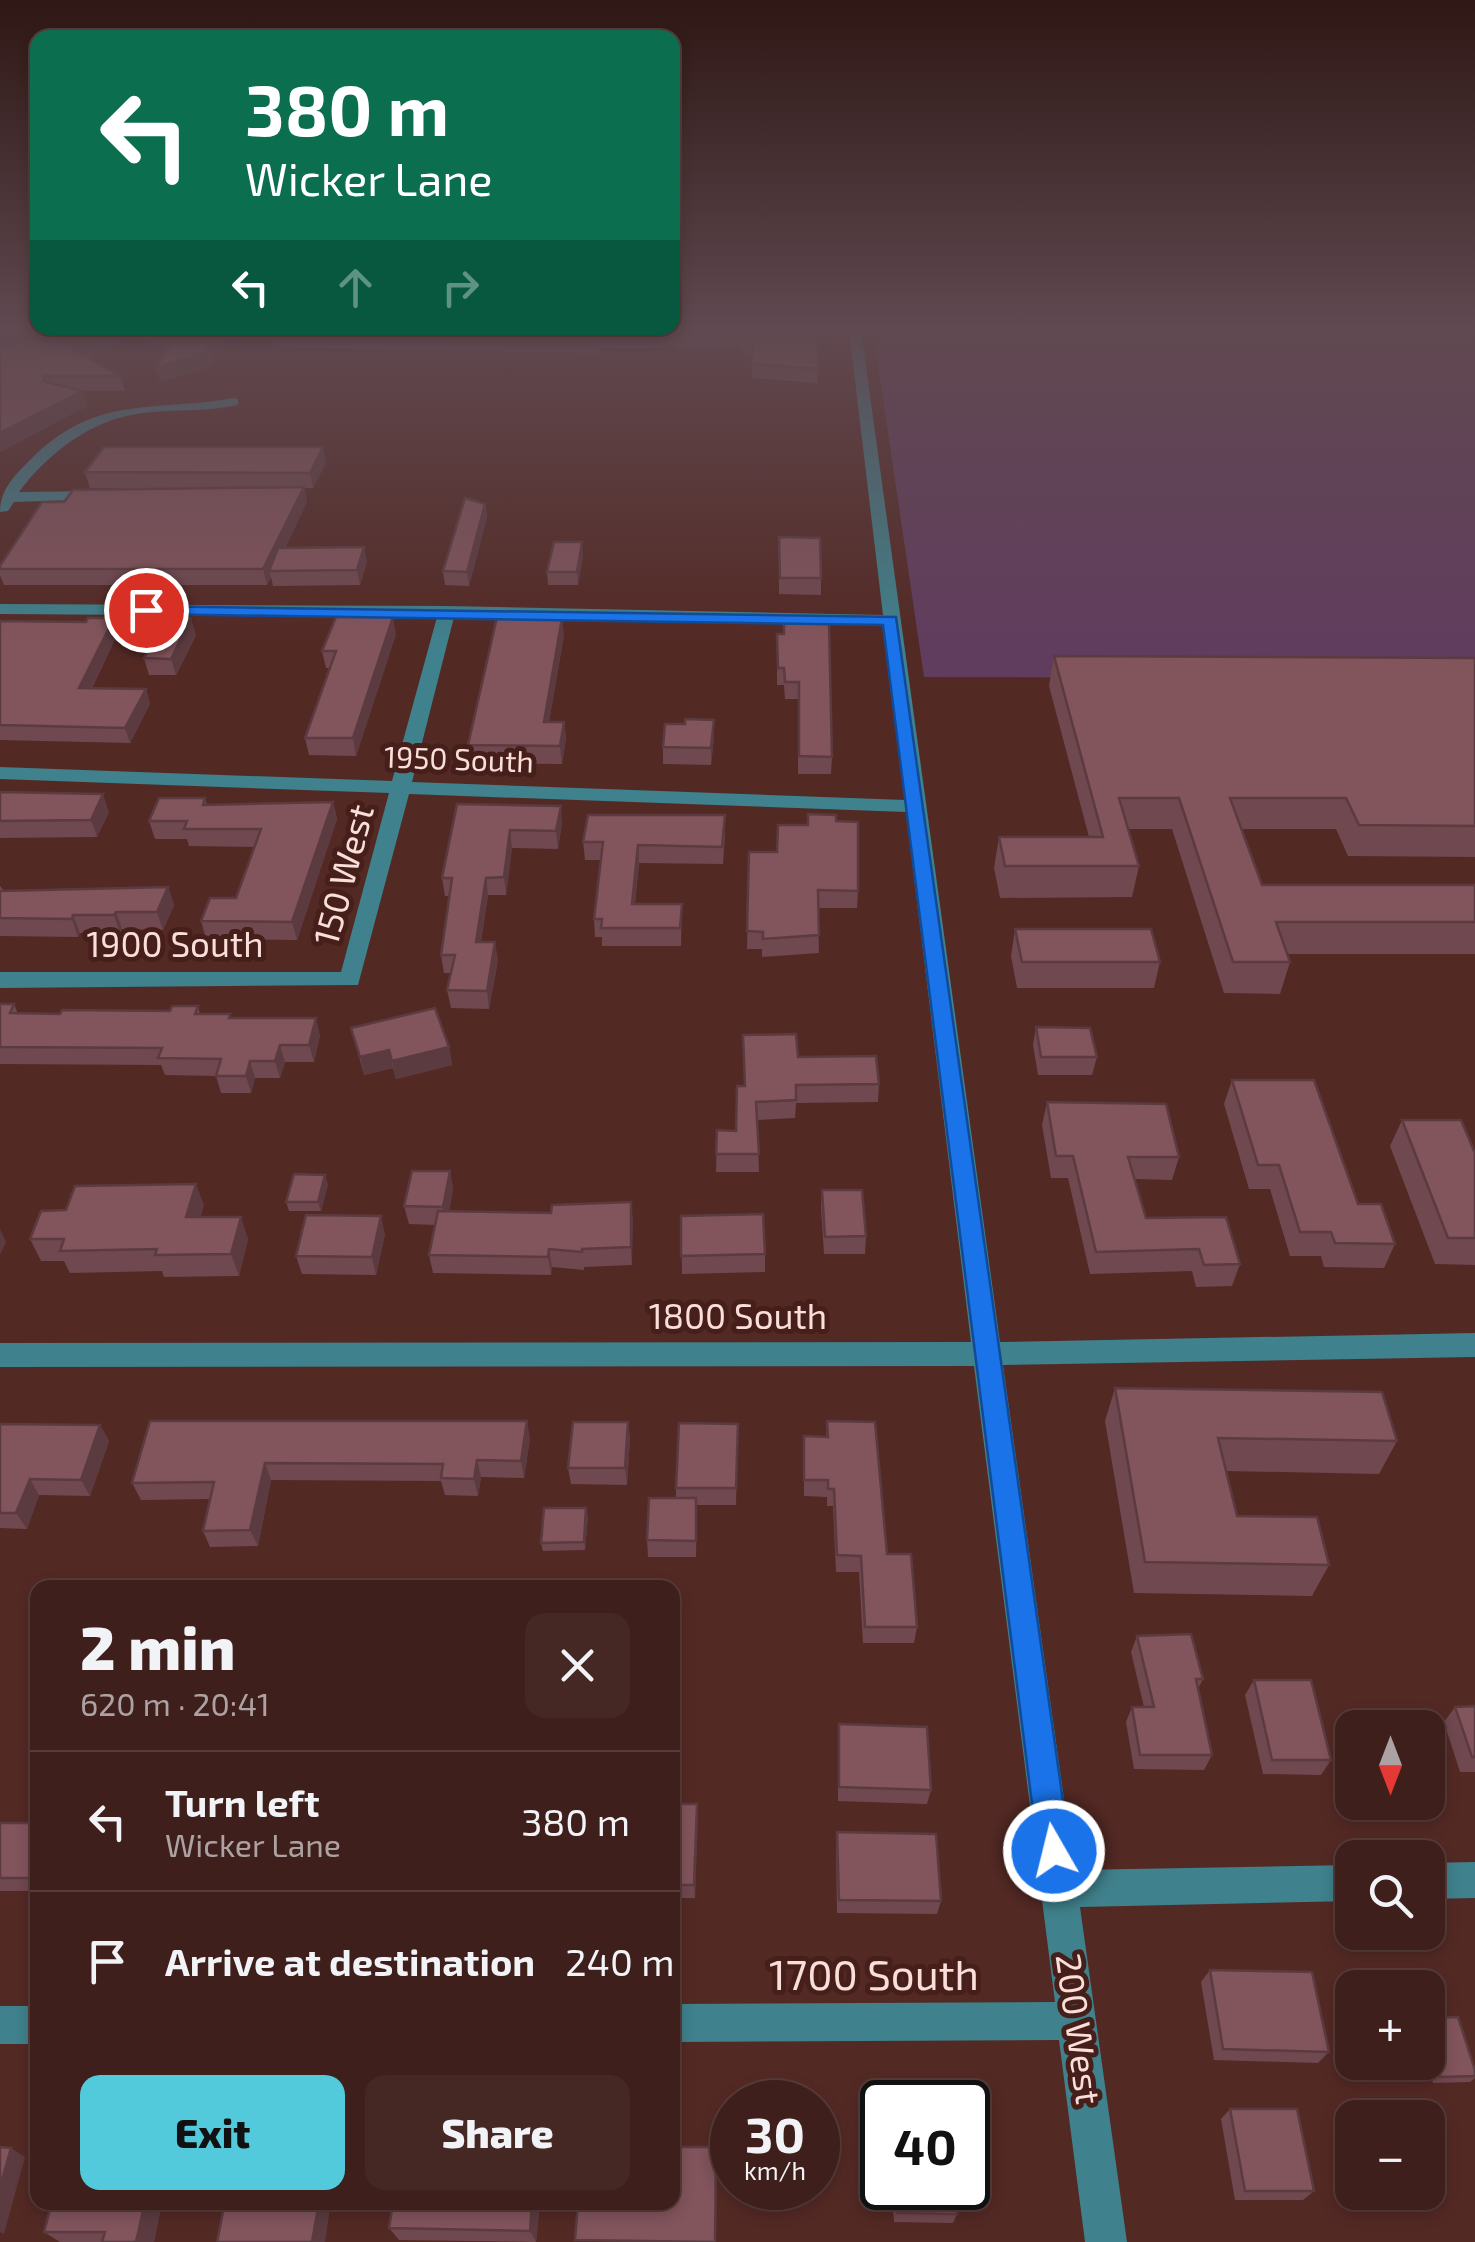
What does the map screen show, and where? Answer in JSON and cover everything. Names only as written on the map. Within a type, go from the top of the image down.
[{"type":"street","points":[[4,505],[16,480],[37,457],[81,435]]},
{"type":"street","name":"200 West","points":[[867,435],[1106,2242]]},
{"type":"street","points":[[4,505],[109,496]]},
{"type":"street","points":[[0,610],[447,611],[891,620]]},
{"type":"street","name":"150 West","points":[[350,980],[447,611]]},
{"type":"street","name":"1950 South","points":[[0,774],[915,806]]},
{"type":"street","name":"1900 South","points":[[0,980],[350,980]]},
{"type":"street","name":"1800 South","points":[[0,1355],[988,1354],[1475,1346]]},
{"type":"street","points":[[1445,1881],[1475,1880]]},
{"type":"street","points":[[1059,1889],[1335,1883]]},
{"type":"street","name":"1700 South","points":[[680,2023],[1077,2021]]},
{"type":"street","points":[[0,2025],[30,2025]]},
{"type":"shaded area","points":[[888,435],[1475,435],[1475,678],[924,677]]},
{"type":"building","points":[[104,447],[323,447],[310,473],[85,472]]},
{"type":"building","points":[[304,487],[263,569],[0,569],[42,502],[64,502],[73,490]]},
{"type":"building","points":[[465,498],[485,504],[467,572],[443,571]]},
{"type":"building","points":[[779,537],[820,538],[821,578],[780,578]]},
{"type":"building","points":[[554,542],[582,542],[577,572],[547,572]]},
{"type":"building","points":[[364,547],[357,570],[269,571],[278,548]]},
{"type":"building","points":[[336,617],[393,617],[353,738],[305,738],[336,651],[322,651]]},
{"type":"building","points":[[497,617],[562,618],[544,722],[564,722],[560,746],[468,745]]},
{"type":"building","points":[[88,618],[114,618],[79,688],[146,689],[125,728],[0,725],[0,621],[86,622]]},
{"type":"building","points":[[165,618],[191,618],[171,659],[144,658]]},
{"type":"building","points":[[784,623],[829,624],[832,757],[799,756],[799,682],[785,682],[784,668],[778,668],[777,634],[784,634]]},
{"type":"building","points":[[1054,656],[1475,658],[1475,826],[1359,825],[1346,798],[1230,798],[1262,885],[1475,885],[1475,922],[1276,922],[1290,962],[1233,962],[1179,798],[1119,798],[1139,866],[1005,866],[999,837],[1103,837]]},
{"type":"building","points":[[685,719],[714,720],[711,748],[663,747],[665,724],[685,724]]},
{"type":"building","points":[[0,792],[103,794],[91,820],[0,821]]},
{"type":"building","points":[[159,798],[205,798],[203,805],[333,802],[292,922],[201,921],[210,898],[236,898],[261,829],[184,829],[187,821],[149,821]]},
{"type":"building","points":[[457,804],[561,806],[556,831],[510,830],[504,877],[486,878],[476,942],[495,942],[487,991],[447,990],[455,955],[441,955],[452,878],[442,878]]},
{"type":"building","points":[[808,814],[836,815],[836,821],[858,822],[858,891],[818,890],[819,935],[763,939],[763,932],[747,931],[749,852],[777,852],[778,825],[808,825]]},
{"type":"building","points":[[588,815],[725,815],[722,847],[638,845],[632,904],[682,904],[680,928],[601,928],[602,919],[594,919],[603,842],[583,842]]},
{"type":"building","points":[[168,887],[157,912],[73,915],[72,919],[0,918],[0,891]]},
{"type":"building","points":[[1015,929],[1151,929],[1160,962],[1022,962]]},
{"type":"building","points":[[0,1004],[14,1004],[10,1013],[170,1011],[172,1006],[198,1006],[195,1014],[230,1014],[229,1018],[316,1018],[309,1045],[280,1045],[275,1061],[250,1061],[246,1076],[216,1076],[221,1059],[158,1058],[162,1048],[0,1047]]},
{"type":"building","points":[[435,1008],[449,1047],[392,1061],[389,1050],[360,1057],[351,1028]]},
{"type":"building","points":[[1036,1027],[1090,1028],[1097,1057],[1041,1057]]},
{"type":"building","points":[[796,1034],[798,1057],[876,1056],[879,1084],[796,1085],[796,1100],[756,1102],[759,1154],[716,1154],[717,1130],[736,1131],[737,1086],[745,1086],[743,1035]]},
{"type":"building","points":[[1232,1080],[1314,1080],[1358,1204],[1381,1204],[1395,1244],[1335,1243],[1331,1232],[1300,1232],[1279,1165],[1258,1165]]},
{"type":"building","points":[[1047,1102],[1166,1104],[1179,1157],[1128,1157],[1146,1218],[1226,1217],[1240,1264],[1204,1265],[1199,1249],[1096,1252],[1073,1156],[1056,1156]]},
{"type":"building","points":[[1402,1120],[1461,1120],[1475,1153],[1475,1238],[1448,1238]]},
{"type":"building","points":[[412,1171],[450,1171],[443,1207],[404,1206]]},
{"type":"building","points":[[294,1174],[325,1175],[318,1202],[286,1202]]},
{"type":"building","points":[[196,1184],[186,1217],[241,1217],[231,1254],[155,1255],[157,1249],[60,1251],[64,1239],[30,1239],[41,1211],[66,1210],[75,1186]]},
{"type":"building","points":[[822,1190],[862,1190],[866,1236],[825,1237]]},
{"type":"building","points":[[631,1202],[631,1247],[582,1252],[549,1249],[548,1257],[429,1255],[438,1211],[551,1213],[552,1205]]},
{"type":"building","points":[[763,1214],[765,1254],[681,1256],[681,1216]]},
{"type":"building","points":[[306,1215],[381,1216],[372,1257],[296,1256]]},
{"type":"building","points":[[1115,1388],[1382,1392],[1397,1441],[1218,1438],[1237,1516],[1317,1517],[1329,1565],[1145,1562]]},
{"type":"building","points":[[150,1421],[527,1421],[521,1461],[477,1460],[474,1479],[441,1478],[443,1464],[265,1463],[250,1530],[203,1531],[214,1482],[132,1483]]},
{"type":"building","points":[[827,1421],[875,1422],[887,1554],[911,1554],[917,1627],[865,1627],[861,1556],[837,1555],[834,1489],[828,1489],[828,1480],[804,1480],[804,1436],[828,1437]]},
{"type":"building","points":[[573,1422],[628,1422],[625,1468],[568,1468]]},
{"type":"building","points":[[679,1423],[738,1424],[736,1488],[676,1488]]},
{"type":"building","points":[[0,1424],[100,1425],[81,1480],[30,1479],[16,1513],[0,1513]]},
{"type":"building","points":[[649,1498],[696,1498],[696,1541],[647,1540]]},
{"type":"building","points":[[544,1508],[586,1508],[584,1542],[541,1543]]},
{"type":"building","points":[[1191,1634],[1203,1679],[1196,1679],[1212,1755],[1140,1755],[1132,1707],[1154,1707],[1137,1636]]},
{"type":"building","points":[[1254,1680],[1311,1680],[1331,1760],[1272,1760]]},
{"type":"building","points":[[1475,1706],[1475,1757],[1472,1757],[1455,1707]]},
{"type":"building","points":[[839,1724],[927,1727],[931,1790],[839,1787]]},
{"type":"building","points":[[680,1804],[697,1804],[694,1885],[680,1885]]},
{"type":"building","points":[[0,1823],[30,1823],[30,1878],[0,1878]]},
{"type":"building","points":[[837,1832],[936,1834],[941,1901],[839,1900]]},
{"type":"building","points":[[1210,1970],[1312,1972],[1329,2052],[1223,2049]]},
{"type":"building","points":[[1445,2017],[1458,2017],[1475,2076],[1445,2077]]},
{"type":"building","points":[[1230,2109],[1297,2109],[1314,2191],[1245,2191]]},
{"type":"building","points":[[0,2147],[11,2148],[0,2187]]},
{"type":"building","points":[[680,2147],[710,2147],[710,2210],[715,2210],[715,2242],[575,2240],[577,2210],[680,2210]]},
{"type":"building","points":[[50,2210],[143,2210],[136,2242],[102,2242],[105,2232],[44,2232]]},
{"type":"building","points":[[223,2210],[318,2210],[312,2242],[217,2242]]},
{"type":"building","points":[[392,2210],[531,2210],[530,2231],[389,2228]]},
{"type":"building","points":[[897,2210],[957,2210],[957,2214]]},
{"type":"route","points":[[146,610],[402,610],[891,620],[1054,1851]]}]
